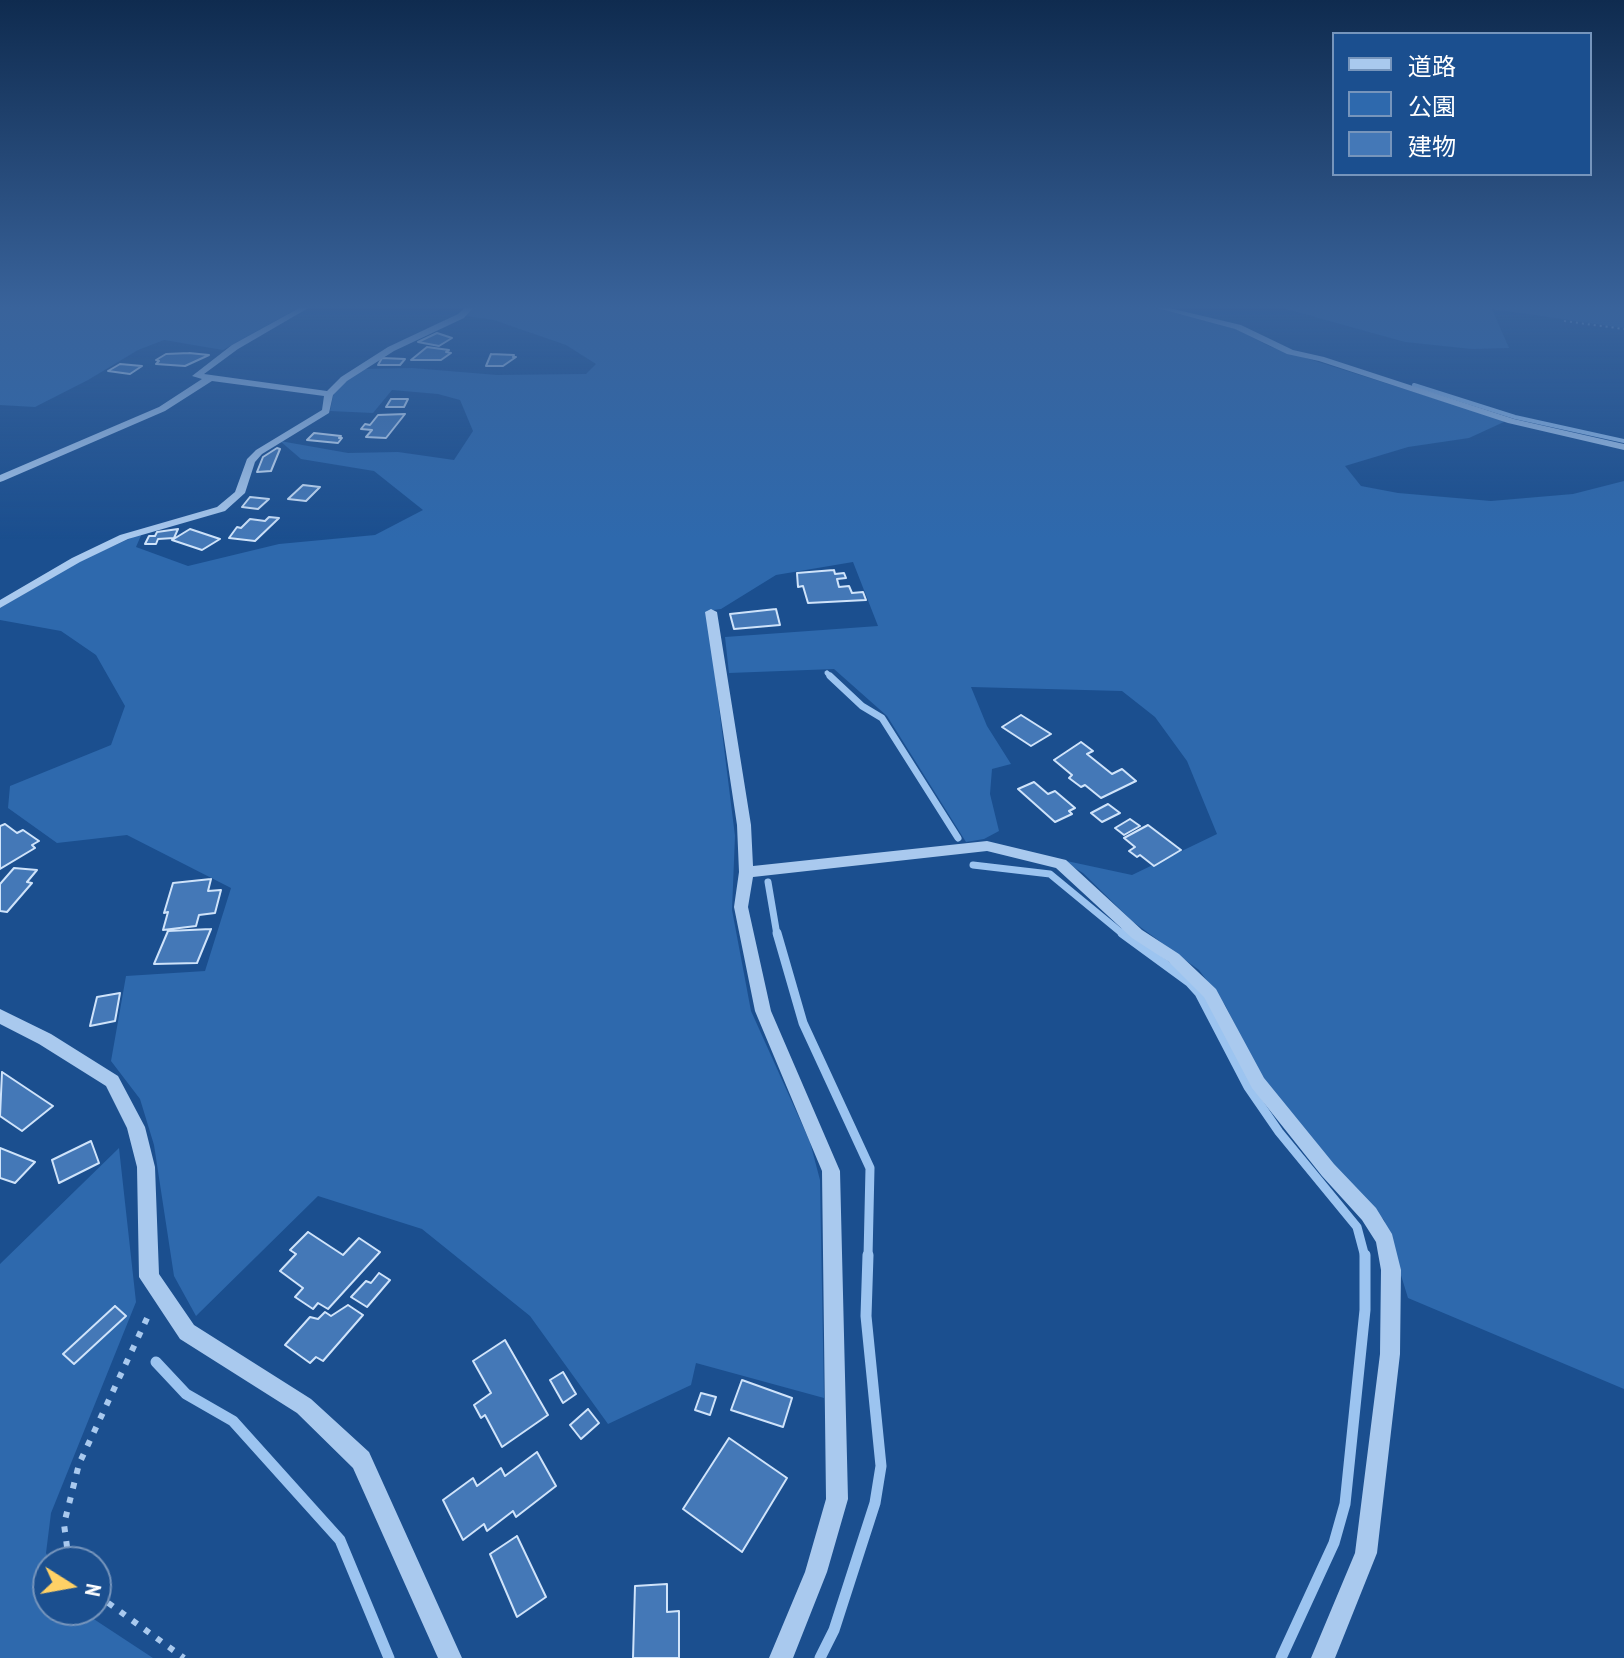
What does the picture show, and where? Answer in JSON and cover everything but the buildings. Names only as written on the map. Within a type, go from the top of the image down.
[{"type":"street","points":[[0,479],[162,409],[200,384]]},
{"type":"street","points":[[257,384],[329,394]]},
{"type":"street","points":[[0,605],[105,545],[142,530],[221,509],[240,493],[250,461],[259,452],[326,411],[329,394],[340,384]]},
{"type":"street","points":[[1394,384],[1511,421],[1624,447]]},
{"type":"street","points":[[711,612],[744,825],[746,872],[741,907],[763,1011],[831,1171],[837,1499],[816,1572],[781,1658]]},
{"type":"street","points":[[746,872],[987,846],[1061,864],[1137,934],[1195,976],[1210,993],[1258,1083],[1328,1170],[1369,1214],[1385,1240],[1391,1270],[1390,1354],[1366,1553],[1323,1658]]},
{"type":"street","points":[[0,1016],[45,1039],[112,1081],[136,1127],[146,1167],[149,1277],[187,1332],[304,1406],[361,1460],[450,1658]]},
{"type":"path","points":[[67,1546],[64,1524],[79,1464],[139,1331],[161,1295]]},
{"type":"path","points":[[112,1606],[184,1658]]},
{"type":"green space","points":[[0,384],[79,384],[35,407],[0,405]]},
{"type":"green space","points":[[342,384],[1390,384],[1506,421],[1469,438],[1408,447],[1345,466],[1361,486],[1398,493],[1491,501],[1573,494],[1624,481],[1624,1389],[1408,1298],[1384,1220],[1335,1169],[1261,1076],[1225,1005],[1199,970],[1132,921],[1083,873],[1062,860],[1132,875],[1217,834],[1187,761],[1155,717],[1122,691],[971,687],[987,726],[1011,764],[992,769],[990,794],[999,831],[984,839],[966,842],[887,716],[834,669],[729,673],[725,637],[878,626],[853,562],[776,575],[721,609],[707,611],[735,836],[732,910],[751,1011],[810,1142],[820,1180],[824,1398],[696,1363],[691,1385],[608,1424],[530,1316],[422,1229],[318,1196],[196,1316],[174,1276],[154,1145],[140,1099],[111,1061],[126,976],[205,971],[231,888],[127,835],[57,843],[8,808],[10,786],[111,745],[125,706],[96,655],[61,631],[0,620],[0,608],[80,561],[142,533],[136,547],[188,566],[279,544],[375,535],[423,510],[374,471],[301,459],[280,441],[348,453],[398,452],[454,460],[473,431],[460,400],[438,394],[392,390],[373,413],[330,411],[336,389]]},
{"type":"green space","points":[[119,1148],[136,1302],[51,1513],[47,1546],[32,1546],[32,1626],[104,1626],[153,1658],[0,1658],[0,1264]]},
{"type":"waterway","points":[[1414,385],[1515,417],[1624,441]]},
{"type":"waterway","points":[[827,673],[830,676]]},
{"type":"waterway","points":[[830,676],[862,706],[882,718],[958,838]]},
{"type":"waterway","points":[[973,865],[1050,874],[1124,935]]},
{"type":"waterway","points":[[768,882],[777,935]]},
{"type":"waterway","points":[[777,933],[803,1023],[870,1168],[868,1257]]},
{"type":"waterway","points":[[1122,933],[1189,982],[1199,993],[1248,1087],[1279,1132],[1357,1227],[1365,1257]]},
{"type":"waterway","points":[[820,1658],[834,1630],[875,1503],[881,1466],[866,1316],[868,1255]]},
{"type":"waterway","points":[[1281,1658],[1334,1543],[1345,1504],[1365,1310],[1365,1257]]},
{"type":"waterway","points":[[156,1362],[186,1394],[233,1421],[340,1540],[389,1658]]}]
